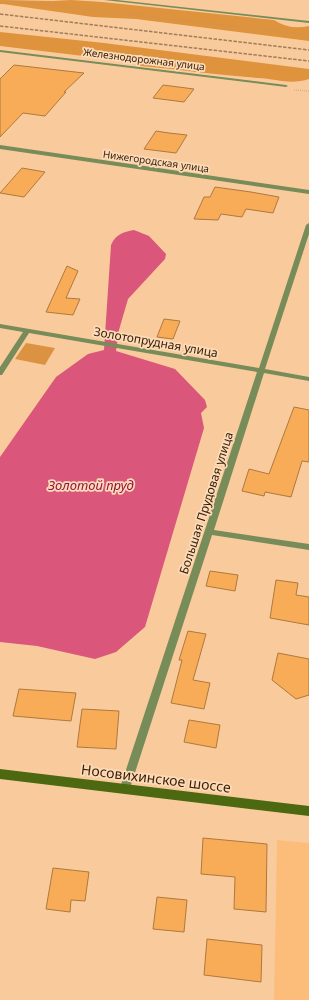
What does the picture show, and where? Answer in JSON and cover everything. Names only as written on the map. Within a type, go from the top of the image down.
[{"type":"main road","name":"Носовихинское шоссе","points":[[0,774],[309,811]]},
{"type":"street","points":[[106,0],[309,22]]},
{"type":"street","name":"Железнодорожная улица","points":[[0,50],[286,86]]},
{"type":"street","name":"Нижегородская улица","points":[[0,147],[309,192]]},
{"type":"street","name":"Большая Прудовая улица","points":[[125,788],[309,225]]},
{"type":"street","name":"Золотопрудная улица","points":[[0,326],[309,379]]},
{"type":"street","points":[[0,373],[27,330]]},
{"type":"street","points":[[209,532],[309,546]]},
{"type":"path","points":[[5,0],[309,35]]},
{"type":"shaded area","points":[[0,0],[71,0],[102,2],[274,20],[291,27],[309,26],[309,41],[136,19],[93,17],[0,4]]},
{"type":"shaded area","points":[[0,32],[104,43],[309,69],[309,79],[296,82],[142,66],[138,65],[138,63],[149,60],[147,57],[141,55],[92,57],[0,46]]},
{"type":"shaded area","points":[[26,343],[55,348],[45,365],[15,359]]},
{"type":"shaded area","points":[[277,840],[309,843],[309,1000],[274,1000]]},
{"type":"water","name":"Золотой пруд","points":[[134,230],[149,236],[166,254],[165,259],[128,299],[119,330],[116,351],[175,369],[205,400],[207,407],[201,413],[204,428],[145,627],[116,652],[95,659],[37,646],[0,642],[0,457],[56,377],[88,354],[104,350],[111,245],[115,238],[120,234]]},
{"type":"building","points":[[14,65],[84,73],[64,92],[66,92],[45,116],[23,113],[0,137],[0,79]]},
{"type":"building","points":[[163,85],[194,89],[184,102],[153,98]]},
{"type":"building","points":[[156,131],[187,135],[176,153],[144,149]]},
{"type":"building","points":[[22,168],[45,172],[24,197],[0,193]]},
{"type":"building","points":[[215,187],[279,197],[273,213],[246,209],[242,217],[221,214],[218,220],[194,219],[204,197],[210,197]]},
{"type":"building","points":[[67,266],[78,271],[66,298],[80,299],[73,315],[46,312]]},
{"type":"building","points":[[164,319],[180,321],[173,339],[157,337]]},
{"type":"building","points":[[294,407],[309,410],[309,462],[302,461],[291,497],[265,492],[264,496],[242,491],[249,469],[269,474]]},
{"type":"building","points":[[210,571],[238,575],[235,591],[206,586]]},
{"type":"building","points":[[276,580],[298,583],[296,595],[309,597],[309,625],[270,618]]},
{"type":"building","points":[[188,631],[206,634],[193,680],[210,683],[204,709],[171,703],[182,660],[179,660]]},
{"type":"building","points":[[278,653],[309,659],[309,695],[296,699],[272,680]]},
{"type":"building","points":[[19,689],[76,693],[71,721],[13,716]]},
{"type":"building","points":[[82,709],[119,711],[116,749],[77,747]]},
{"type":"building","points":[[189,720],[220,725],[216,748],[184,742]]},
{"type":"building","points":[[203,838],[267,844],[266,912],[234,909],[235,877],[201,874]]},
{"type":"building","points":[[53,868],[89,872],[85,901],[71,900],[70,912],[46,909]]},
{"type":"building","points":[[157,897],[187,900],[184,932],[153,929]]},
{"type":"building","points":[[207,939],[262,945],[261,982],[204,975]]},
{"type":"railway","points":[[0,14],[309,50]]},
{"type":"railway","points":[[0,26],[309,61]]}]
